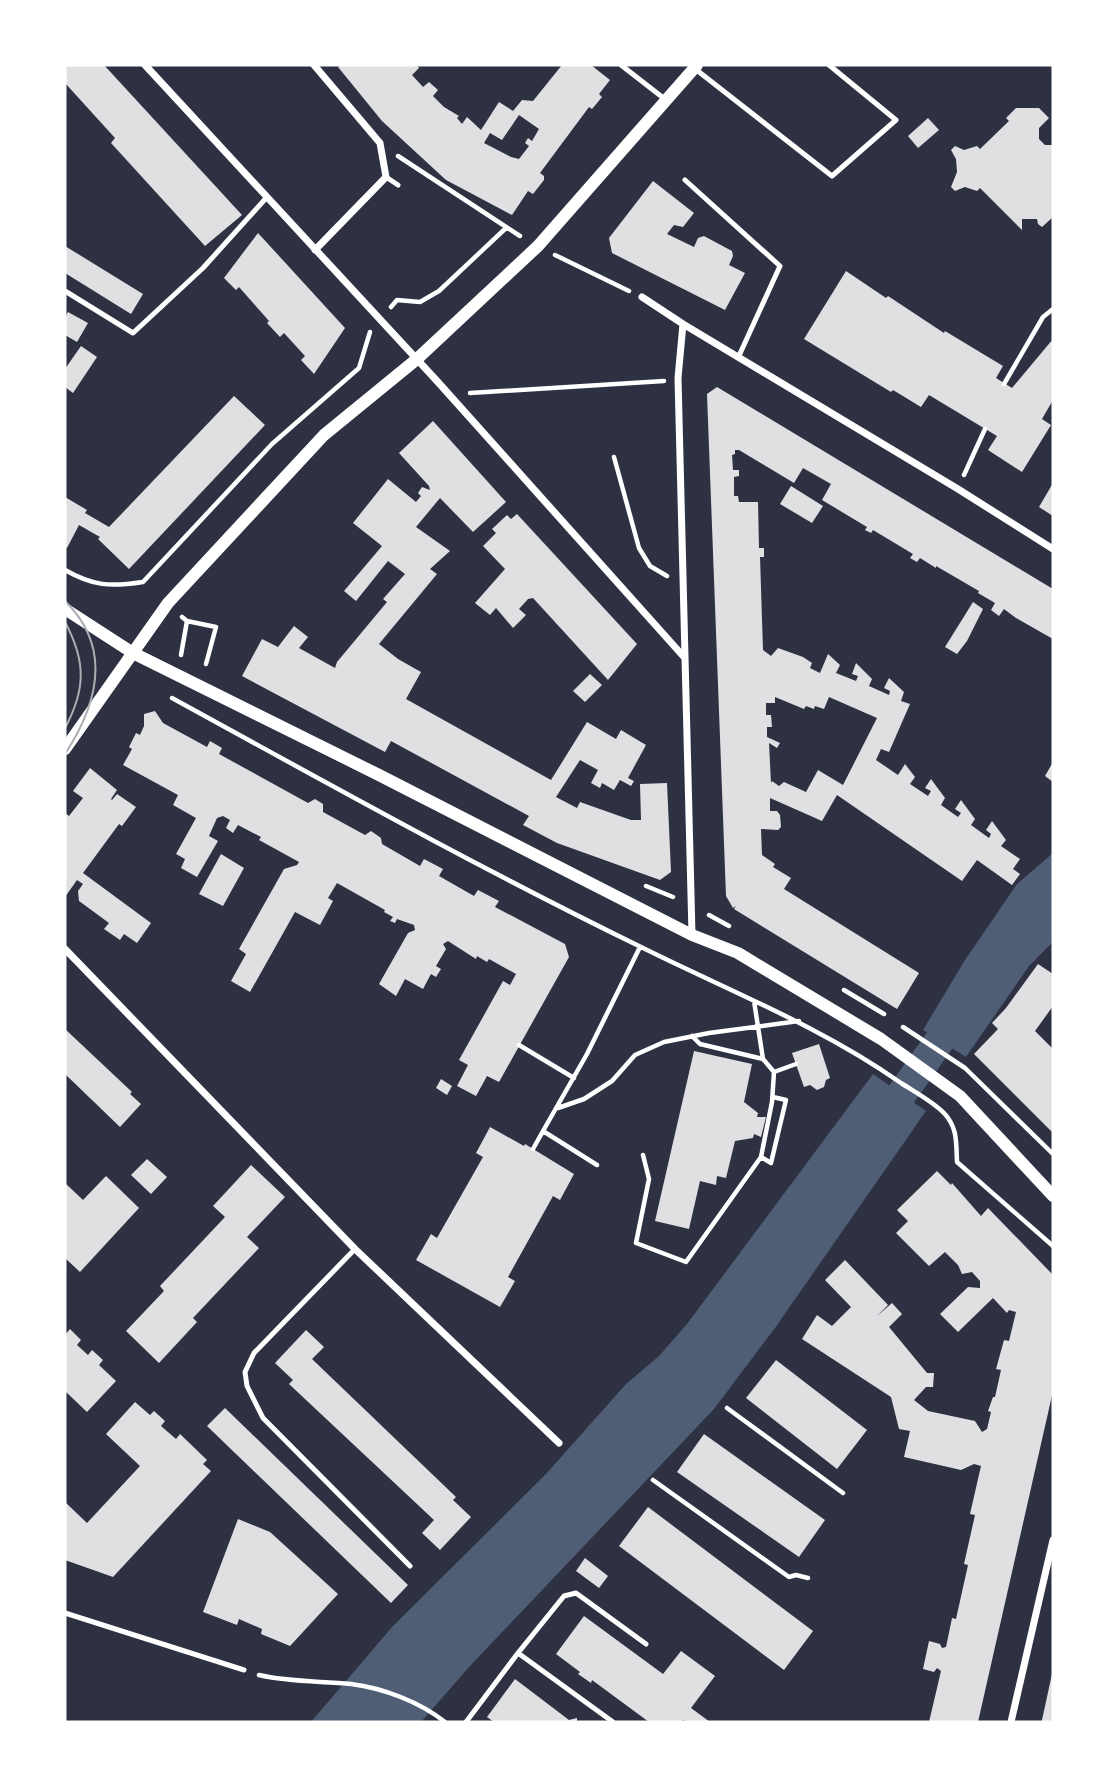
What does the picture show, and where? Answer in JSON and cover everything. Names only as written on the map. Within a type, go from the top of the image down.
[{"type":"street","points":[[145,65],[449,394],[685,657]]},
{"type":"street","points":[[314,65],[380,143],[386,177],[316,250]]},
{"type":"street","points":[[65,749],[168,603],[324,435],[417,359],[538,246],[696,66]]},
{"type":"street","points":[[642,298],[1053,549]]},
{"type":"street","points":[[683,324],[678,378],[692,935]]},
{"type":"street","points":[[65,609],[133,653],[692,935],[738,953],[881,1039],[960,1096],[1053,1196]]},
{"type":"street","points":[[65,949],[355,1249],[559,1443]]},
{"type":"street","points":[[1011,1722],[1053,1540]]},
{"type":"lane","points":[[621,65],[666,100]]},
{"type":"lane","points":[[696,66],[832,176],[896,120],[829,65]]},
{"type":"lane","points":[[386,177],[398,185]]},
{"type":"lane","points":[[685,180],[780,266],[738,358]]},
{"type":"lane","points":[[65,291],[133,332],[203,268],[267,197]]},
{"type":"lane","points":[[355,1249],[254,1353],[246,1372],[247,1385],[263,1418],[410,1566]]},
{"type":"lane","points":[[466,1722],[564,1596],[576,1593],[646,1644]]},
{"type":"lane","points":[[65,1613],[244,1670]]},
{"type":"lane","points":[[518,1653],[613,1722]]},
{"type":"path","points":[[380,143],[506,228],[642,298]]},
{"type":"path","points":[[65,570],[88,583],[127,585],[143,582],[272,444],[359,368],[368,336],[379,318],[397,300],[420,302],[439,291],[506,228]]},
{"type":"path","points":[[1004,384],[1043,317],[1053,309]]},
{"type":"path","points":[[449,394],[632,384],[678,378]]},
{"type":"path","points":[[958,489],[985,429]]},
{"type":"path","points":[[614,457],[639,548],[650,566],[684,589]]},
{"type":"path","points":[[187,621],[216,628],[206,664]]},
{"type":"path","points":[[163,692],[389,817],[640,947],[799,1021],[883,1070],[943,1112],[956,1129],[957,1162],[1053,1245]]},
{"type":"path","points":[[533,1149],[574,1078],[640,947]]},
{"type":"path","points":[[643,1155],[649,1179],[636,1243],[687,1262],[761,1157],[773,1097],[774,1072],[763,1059],[754,1001]]},
{"type":"path","points":[[557,1108],[584,1099],[612,1081],[635,1055],[664,1042],[799,1021]]},
{"type":"path","points":[[909,1031],[965,1068],[1053,1154]]},
{"type":"path","points":[[692,1036],[700,1044],[763,1059]]},
{"type":"path","points":[[519,1045],[574,1078]]},
{"type":"path","points":[[774,1072],[796,1064]]},
{"type":"path","points":[[761,1157],[771,1163],[786,1100],[773,1097]]},
{"type":"path","points":[[543,1131],[597,1166]]},
{"type":"path","points":[[727,1408],[844,1493]]},
{"type":"path","points":[[653,1480],[789,1577],[796,1575],[808,1578]]},
{"type":"path","points":[[244,1670],[299,1681],[353,1685],[393,1694],[445,1722]]},
{"type":"water","points":[[1053,853],[1053,942],[1029,966],[966,1057],[923,1030],[965,960],[1017,884]]},
{"type":"water","points":[[873,1074],[926,1111],[775,1328],[714,1409],[470,1666],[421,1722],[311,1722],[392,1627],[546,1474],[626,1384],[659,1356],[687,1324]]},
{"type":"building","points":[[65,65],[104,65],[242,215],[205,246],[111,143],[115,138],[65,83]]},
{"type":"building","points":[[417,65],[419,68],[412,75],[423,87],[429,82],[438,90],[433,96],[459,116],[457,118],[462,124],[467,117],[481,130],[499,102],[513,111],[522,100],[533,101],[562,65],[591,65],[610,80],[599,94],[602,97],[592,109],[589,107],[540,173],[544,180],[533,194],[528,191],[512,215],[446,180],[382,121],[338,67]],"holes":[[[519,115],[539,129],[532,141],[528,138],[525,143],[529,146],[519,159],[484,143],[490,133],[502,140]]]},
{"type":"building","points":[[1016,108],[1039,108],[1049,118],[1039,128],[1039,139],[1045,145],[1053,145],[1053,217],[1042,227],[1037,219],[1022,219],[1022,230],[980,188],[977,191],[965,187],[955,191],[951,187],[957,172],[956,159],[951,150],[955,146],[964,150],[977,146],[980,149],[1009,121],[1006,118]]},
{"type":"building","points":[[928,118],[939,130],[918,148],[908,136]]},
{"type":"building","points":[[653,181],[694,213],[683,227],[674,225],[667,234],[694,247],[698,238],[704,236],[732,251],[729,265],[745,273],[725,310],[612,253],[609,238]]},
{"type":"building","points":[[258,233],[345,328],[314,374],[301,360],[305,356],[284,333],[280,337],[239,287],[236,290],[224,278]]},
{"type":"building","points":[[65,246],[143,294],[131,314],[65,273]]},
{"type":"building","points":[[846,271],[886,298],[888,296],[944,333],[945,331],[1003,366],[996,378],[1012,388],[1053,339],[1053,400],[1042,419],[1051,425],[1022,472],[988,450],[997,436],[929,395],[921,407],[893,390],[891,392],[804,339]]},
{"type":"building","points":[[68,312],[88,323],[77,342],[65,335],[65,317]]},
{"type":"building","points":[[81,346],[97,357],[73,393],[65,387],[65,369]]},
{"type":"building","points":[[717,387],[1053,589],[1053,639],[1004,609],[999,616],[991,610],[995,603],[978,593],[979,591],[920,558],[917,562],[910,558],[913,554],[873,530],[871,533],[865,530],[867,527],[822,500],[831,484],[803,468],[794,483],[739,450],[735,450],[732,455],[733,470],[739,470],[739,476],[734,477],[734,496],[738,496],[739,502],[758,502],[759,548],[764,548],[764,557],[760,557],[763,650],[771,656],[778,648],[803,657],[812,663],[810,668],[820,673],[828,654],[840,665],[836,673],[856,681],[858,676],[852,674],[856,663],[872,679],[869,686],[889,695],[890,691],[884,688],[889,678],[904,692],[901,701],[910,704],[889,752],[881,749],[876,760],[898,775],[905,764],[915,777],[910,784],[928,796],[931,791],[925,788],[931,779],[945,798],[941,805],[958,817],[961,813],[955,809],[961,800],[975,819],[971,825],[989,838],[991,834],[986,830],[992,821],[1006,840],[1001,846],[1020,859],[1013,869],[1020,874],[1012,885],[977,860],[962,881],[837,795],[822,821],[770,798],[770,811],[777,811],[780,815],[781,827],[778,830],[761,829],[762,855],[775,864],[773,867],[791,878],[784,889],[919,973],[897,1009],[734,909],[736,906],[733,908],[726,896],[707,394]],"holes":[[[775,697],[804,709],[806,706],[824,709],[829,697],[877,718],[843,785],[818,770],[806,792],[784,782],[779,786],[772,781],[771,783],[769,743],[777,748],[780,743],[767,737],[767,727],[772,727],[771,715],[766,715],[766,703],[775,703]]]},
{"type":"building","points":[[234,396],[265,425],[129,569],[98,539],[100,537],[79,525],[67,548],[65,547],[65,497],[109,527]]},
{"type":"building","points":[[433,421],[506,502],[473,532],[440,498],[416,527],[450,551],[430,569],[437,574],[379,644],[421,672],[406,699],[551,780],[587,722],[616,739],[621,730],[646,745],[628,778],[634,781],[631,786],[620,780],[614,790],[602,783],[600,788],[591,783],[598,770],[580,760],[556,797],[577,808],[580,802],[631,820],[641,820],[640,784],[667,783],[671,872],[660,880],[557,843],[523,825],[529,816],[391,741],[385,752],[242,676],[262,639],[278,647],[294,626],[308,637],[299,648],[335,668],[337,662],[387,602],[383,599],[405,574],[388,561],[356,601],[344,591],[382,546],[353,523],[388,479],[416,502],[421,496],[418,493],[422,487],[430,490],[399,453]]},
{"type":"building","points":[[1053,483],[1053,516],[1039,507]]},
{"type":"building","points":[[791,486],[823,506],[812,523],[780,504]]},
{"type":"building","points":[[517,514],[637,644],[608,680],[533,598],[528,599],[519,609],[526,615],[513,628],[496,608],[490,615],[475,603],[505,569],[483,546],[496,533],[492,529],[507,515],[511,519]]},
{"type":"building","points":[[973,602],[983,609],[967,641],[957,654],[945,647]]},
{"type":"building","points":[[590,674],[602,685],[585,702],[573,691]]},
{"type":"building","points":[[155,711],[163,723],[207,747],[210,741],[222,748],[219,754],[308,803],[315,799],[323,804],[323,812],[365,835],[371,831],[381,838],[382,844],[420,866],[424,859],[443,869],[439,876],[474,896],[478,890],[499,901],[495,907],[565,944],[569,957],[499,1082],[487,1076],[476,1096],[457,1086],[468,1065],[459,1060],[503,981],[510,985],[516,974],[489,959],[487,962],[477,956],[476,959],[448,941],[443,944],[446,949],[436,966],[441,969],[436,977],[431,974],[423,989],[405,979],[396,996],[379,984],[408,933],[415,930],[414,925],[397,919],[395,923],[390,921],[393,917],[384,912],[385,910],[337,883],[328,898],[333,901],[320,925],[295,912],[250,992],[231,981],[246,954],[239,949],[284,869],[299,862],[238,825],[233,833],[226,828],[230,820],[223,816],[217,818],[209,836],[218,841],[197,877],[181,868],[185,859],[176,854],[196,818],[173,805],[178,795],[123,765],[132,749],[129,747],[136,733],[140,735],[144,726],[144,714]]},
{"type":"building","points":[[1053,762],[1053,782],[1045,776]]},
{"type":"building","points":[[90,768],[117,790],[112,800],[117,794],[136,807],[122,826],[119,824],[83,873],[151,923],[137,943],[124,934],[120,940],[104,929],[109,923],[79,901],[78,891],[83,884],[77,880],[65,897],[65,813],[69,816],[83,798],[73,791]]},
{"type":"building","points":[[221,854],[244,868],[223,906],[199,894]]},
{"type":"building","points":[[1038,964],[1053,974],[1053,1006],[1035,1031],[1053,1049],[1053,1133],[974,1054],[998,1029],[992,1023]]},
{"type":"building","points":[[65,1029],[132,1092],[130,1094],[141,1104],[120,1127],[65,1074]]},
{"type":"building","points":[[819,1044],[830,1078],[826,1080],[824,1087],[817,1090],[810,1085],[804,1087],[792,1053]]},
{"type":"building","points":[[694,1051],[752,1064],[744,1102],[758,1113],[757,1117],[766,1117],[761,1137],[754,1134],[753,1138],[735,1141],[726,1178],[717,1176],[716,1185],[700,1181],[689,1229],[655,1221]]},
{"type":"building","points":[[441,1079],[452,1086],[447,1095],[436,1088]]},
{"type":"building","points":[[490,1127],[524,1146],[525,1144],[574,1174],[560,1200],[553,1196],[508,1277],[515,1281],[500,1307],[416,1260],[431,1234],[437,1238],[483,1157],[476,1153]]},
{"type":"building","points":[[147,1159],[167,1177],[151,1194],[131,1175]]},
{"type":"building","points":[[251,1165],[285,1197],[247,1237],[259,1248],[193,1318],[197,1322],[159,1363],[126,1331],[164,1291],[160,1286],[225,1217],[213,1206]]},
{"type":"building","points":[[937,1171],[951,1185],[952,1183],[981,1216],[988,1208],[1053,1275],[1053,1391],[978,1722],[929,1722],[941,1671],[937,1668],[934,1672],[923,1669],[929,1641],[940,1644],[942,1648],[946,1647],[952,1618],[956,1619],[968,1565],[964,1564],[975,1515],[970,1514],[981,1466],[974,1464],[961,1470],[904,1457],[910,1431],[899,1429],[891,1397],[802,1339],[817,1315],[832,1326],[851,1307],[825,1280],[845,1260],[888,1305],[876,1317],[892,1303],[902,1314],[889,1327],[927,1373],[934,1373],[933,1387],[926,1387],[914,1400],[928,1411],[975,1421],[982,1432],[987,1429],[991,1412],[988,1411],[995,1397],[1001,1370],[996,1369],[1004,1340],[1009,1341],[1016,1312],[1009,1310],[1007,1313],[993,1298],[958,1332],[940,1314],[968,1287],[980,1288],[980,1281],[972,1272],[962,1274],[958,1265],[945,1252],[929,1266],[896,1233],[908,1221],[897,1210]]},
{"type":"building","points":[[106,1176],[139,1208],[80,1272],[65,1258],[65,1183],[83,1200]]},
{"type":"building","points":[[70,1329],[81,1340],[77,1345],[88,1355],[92,1350],[103,1360],[99,1365],[116,1381],[87,1412],[65,1391],[65,1335]]},
{"type":"building","points":[[306,1330],[324,1347],[312,1359],[456,1497],[453,1500],[471,1517],[440,1550],[422,1533],[434,1520],[289,1384],[293,1380],[275,1363]]},
{"type":"building","points":[[776,1360],[867,1430],[837,1469],[746,1398]]},
{"type":"building","points":[[135,1402],[150,1415],[154,1411],[165,1421],[161,1426],[176,1439],[180,1434],[207,1460],[203,1464],[211,1471],[113,1577],[65,1560],[65,1502],[87,1523],[140,1466],[106,1434]]},
{"type":"building","points":[[225,1408],[408,1585],[391,1603],[207,1426]]},
{"type":"building","points":[[704,1434],[825,1520],[799,1557],[677,1472]]},
{"type":"building","points":[[648,1507],[813,1631],[784,1670],[619,1546]]},
{"type":"building","points":[[238,1519],[270,1532],[338,1594],[290,1646],[261,1634],[262,1629],[239,1619],[237,1625],[203,1612]]},
{"type":"building","points":[[585,1558],[608,1576],[599,1588],[576,1571]]},
{"type":"building","points":[[584,1616],[663,1674],[681,1651],[715,1676],[691,1708],[710,1722],[649,1722],[592,1680],[591,1683],[578,1674],[580,1672],[556,1654]]},
{"type":"building","points":[[1052,1674],[1053,1722],[1041,1722],[1042,1720]]},
{"type":"building","points":[[515,1679],[569,1720],[577,1718],[577,1722],[494,1722],[487,1717]]},
{"type":"waterway","points":[[879,1126],[962,1009]]},
{"type":"tram line","points":[[65,601],[80,619],[90,638],[95,657],[92,696],[65,754]]},
{"type":"tram line","points":[[65,622],[77,650],[81,675],[77,700],[65,728]]}]
